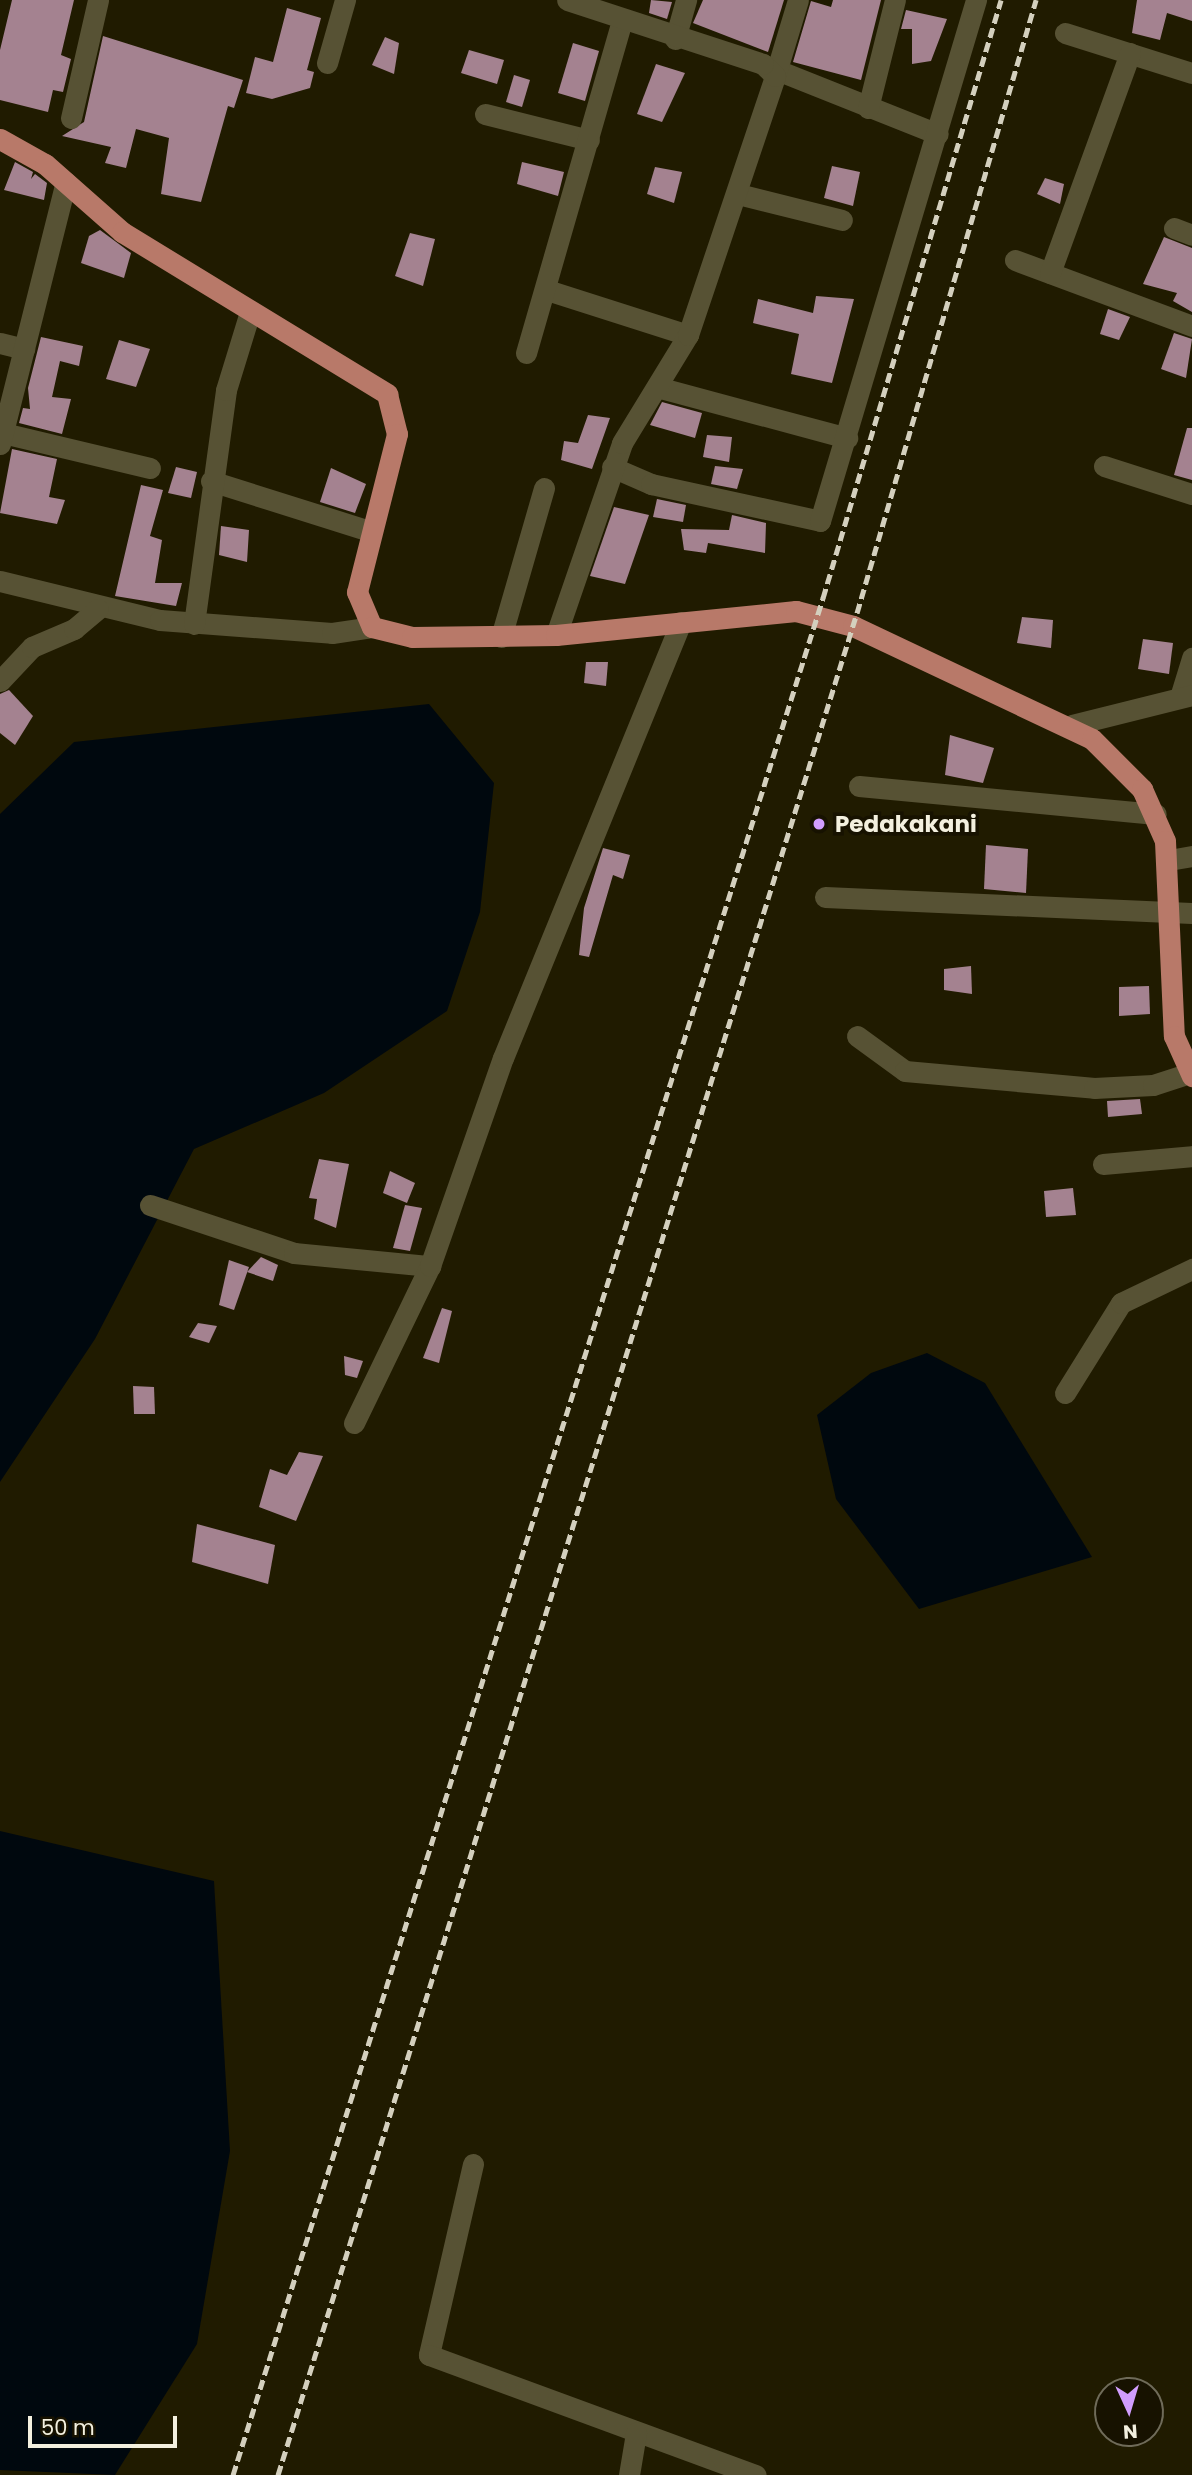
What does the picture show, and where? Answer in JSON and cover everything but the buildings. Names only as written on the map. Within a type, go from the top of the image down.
[{"type":"main road","points":[[0,139],[65,183],[122,232],[250,312],[376,384],[394,405],[397,434],[370,531],[357,592],[372,627],[412,637],[501,637],[556,635],[772,610],[817,615],[1072,725],[1129,773],[1156,814],[1169,860],[1174,1035],[1191,1074]]},
{"type":"street","points":[[71,118],[98,0]]},
{"type":"street","points":[[327,62],[345,0]]},
{"type":"street","points":[[567,0],[675,38],[763,64],[776,73],[938,134]]},
{"type":"street","points":[[675,38],[686,0]]},
{"type":"street","points":[[556,635],[612,467],[688,335],[738,194],[799,0]]},
{"type":"street","points":[[868,108],[895,0]]},
{"type":"street","points":[[612,467],[651,484],[817,522],[847,438],[976,0]]},
{"type":"street","points":[[526,353],[547,290],[622,20]]},
{"type":"street","points":[[1065,33],[1192,73]]},
{"type":"street","points":[[1050,274],[1130,53]]},
{"type":"street","points":[[485,114],[589,140]]},
{"type":"street","points":[[65,183],[1,439],[150,468]]},
{"type":"street","points":[[738,194],[842,220]]},
{"type":"street","points":[[1015,260],[1192,326]]},
{"type":"street","points":[[547,290],[688,335]]},
{"type":"street","points":[[194,624],[211,481],[226,390],[250,312]]},
{"type":"street","points":[[0,343],[24,349]]},
{"type":"street","points":[[657,387],[847,438]]},
{"type":"street","points":[[1104,466],[1192,494]]},
{"type":"street","points":[[211,481],[370,531]]},
{"type":"street","points":[[501,637],[544,488]]},
{"type":"street","points":[[0,581],[98,609],[194,624],[332,633],[372,627]]},
{"type":"street","points":[[0,681],[32,647],[74,629],[98,609]]},
{"type":"street","points":[[354,1423],[430,1266],[503,1058],[681,622]]},
{"type":"street","points":[[1072,725],[1186,696],[1192,657]]},
{"type":"street","points":[[859,786],[1156,814]]},
{"type":"street","points":[[1169,860],[1192,856]]},
{"type":"street","points":[[825,897],[1192,913]]},
{"type":"street","points":[[857,1036],[905,1071],[1094,1088],[1153,1085],[1191,1074]]},
{"type":"street","points":[[1104,1164],[1192,1156]]},
{"type":"street","points":[[150,1205],[295,1253],[430,1266]]},
{"type":"street","points":[[1065,1393],[1121,1303],[1192,1269]]},
{"type":"street","points":[[473,2164],[429,2355],[756,2475]]},
{"type":"street","points":[[629,2475],[636,2433]]},
{"type":"shaded area","points":[[429,704],[494,783],[480,912],[447,1011],[324,1093],[194,1149],[95,1339],[0,1482],[0,814],[74,742]]},
{"type":"shaded area","points":[[927,1353],[985,1383],[1092,1557],[919,1609],[836,1499],[817,1415],[871,1373]]},
{"type":"shaded area","points":[[0,1831],[214,1881],[230,2151],[197,2344],[115,2475],[0,2470]]},
{"type":"railway","points":[[233,2475],[823,598],[1001,0]]},
{"type":"railway","points":[[278,2475],[857,613],[1036,0]]},
{"type":"place","name":"Pedakakani","points":[[819,824]]}]
